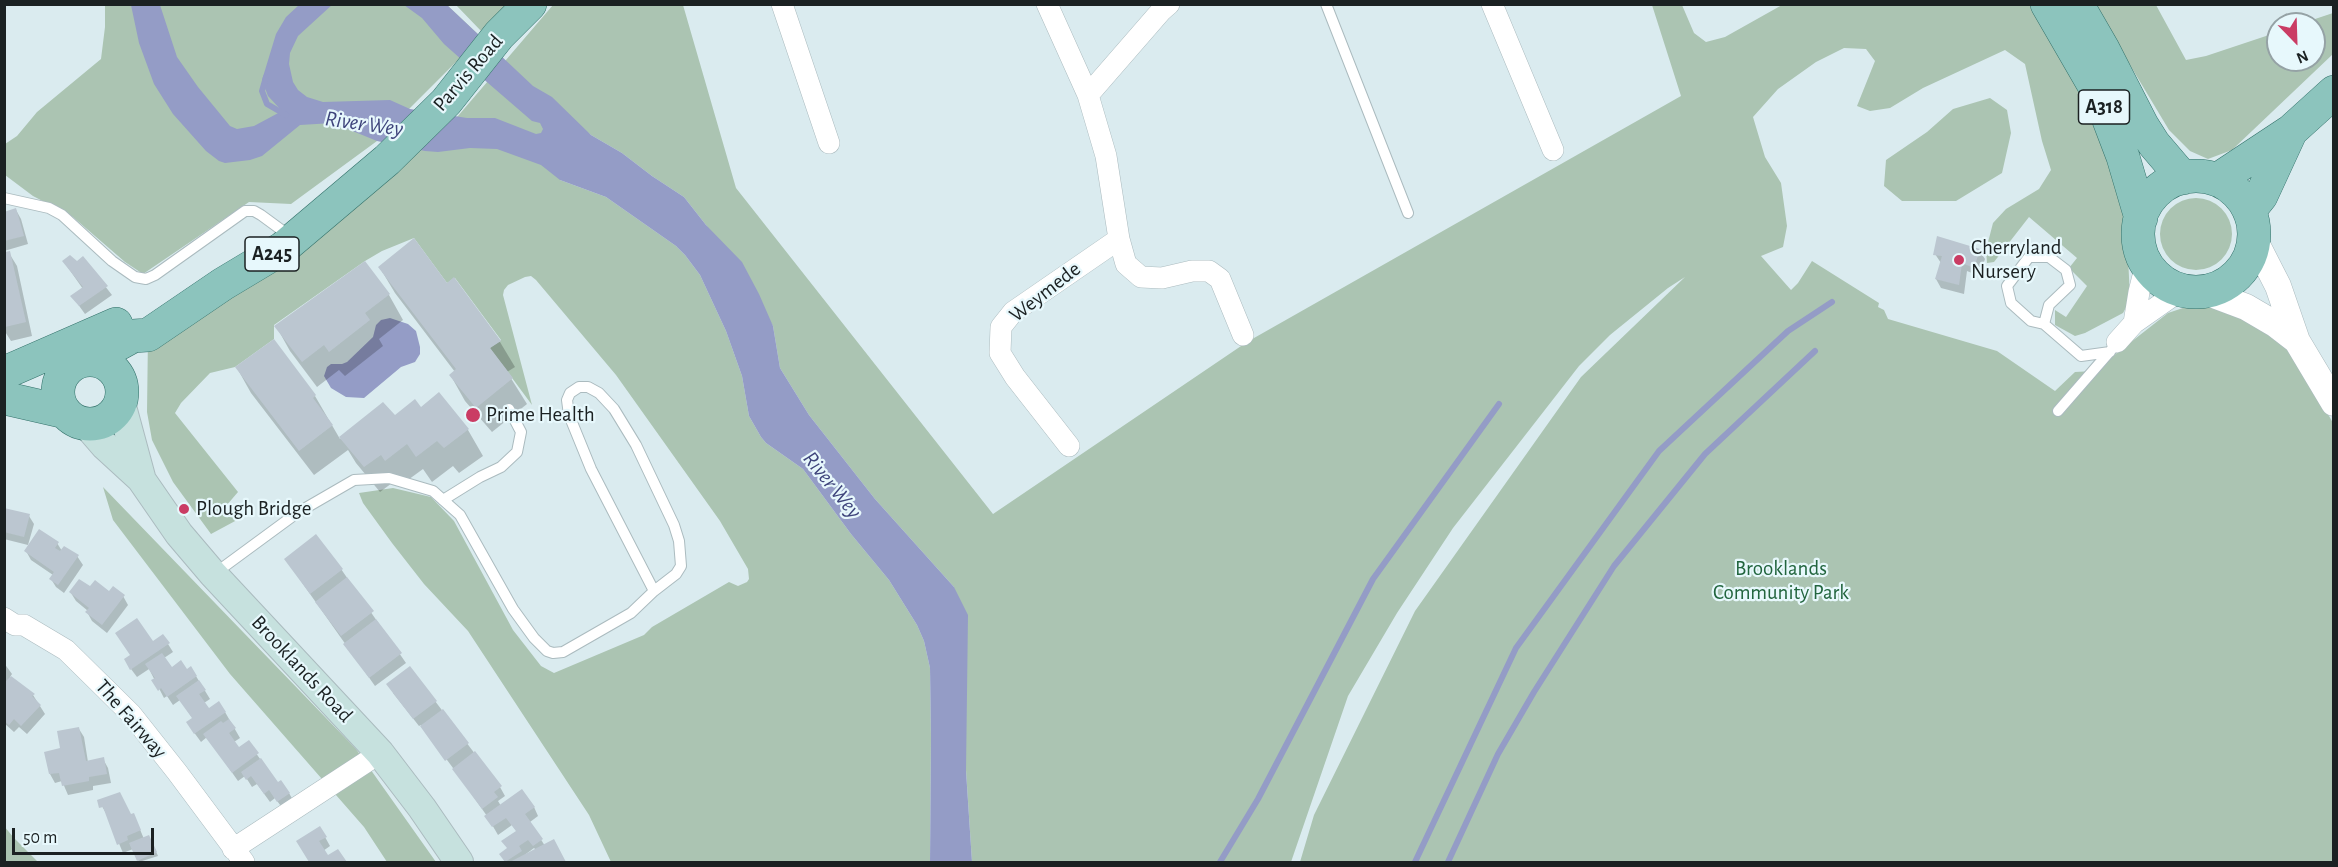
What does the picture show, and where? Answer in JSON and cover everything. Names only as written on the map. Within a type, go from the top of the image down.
[{"type":"main road","name":"Parvis Road","points":[[78,365],[133,336],[148,335],[293,239],[387,160],[446,102],[507,28],[530,4]]},
{"type":"main road","name":"A318","points":[[2047,4],[2085,70],[2107,115],[2123,157],[2140,218],[2138,234],[2140,249],[2146,264]]},
{"type":"main road","name":"A318","points":[[2077,4],[2142,125],[2154,144],[2183,178]]},
{"type":"main road","points":[[2217,180],[2291,131],[2334,92]]},
{"type":"main road","points":[[2146,264],[2161,281],[2194,291],[2229,282],[2239,273],[2252,251],[2252,225],[2260,196],[2291,131]]},
{"type":"main road","points":[[2140,218],[2156,192],[2169,183],[2194,176],[2217,180],[2236,193],[2252,225]]},
{"type":"main road","name":"A245","points":[[4,373],[262,261]]},
{"type":"main road","name":"Parvis Road","points":[[122,394],[126,372],[148,335]]},
{"type":"main road","points":[[100,362],[110,367],[118,375],[141,479],[76,418],[58,395],[62,377],[78,365],[100,362]]},
{"type":"main road","name":"A245","points":[[4,385],[78,365]]},
{"type":"main road","points":[[4,398],[95,424],[111,417],[122,394]]},
{"type":"main road","name":"Brooklands Road","points":[[141,479],[178,534],[380,753],[459,862]]},
{"type":"street","points":[[782,4],[829,143]]},
{"type":"street","points":[[1047,4],[1088,95],[1106,156],[1119,239],[1126,264],[1141,277],[1162,278],[1192,271],[1209,271],[1220,279],[1243,335]]},
{"type":"street","points":[[1088,95],[1169,4]]},
{"type":"street","points":[[1492,4],[1553,150]]},
{"type":"street","points":[[2252,225],[2278,286],[2297,341],[2334,403]]},
{"type":"street","name":"Weymede","points":[[1070,446],[1015,377],[1000,353],[1001,327],[1013,312],[1119,239]]},
{"type":"street","points":[[2134,323],[2146,264]]},
{"type":"street","points":[[2114,347],[2134,323],[2194,291],[2260,314],[2297,341]]},
{"type":"street","name":"The Fairway","points":[[4,618],[15,625],[24,626],[66,650],[117,699],[177,772],[238,856],[380,753]]},
{"type":"lane","points":[[1326,4],[1408,213]]},
{"type":"lane","points":[[4,198],[49,208],[62,215],[112,261],[135,277],[146,279],[245,211],[261,215],[293,239]]},
{"type":"lane","points":[[2044,324],[2049,305],[2070,285],[2066,270],[2049,257],[2029,257],[2007,286],[2011,303],[2031,321],[2044,324],[2081,356],[2114,347]]},
{"type":"lane","points":[[2058,411],[2114,347]]},
{"type":"lane","points":[[213,574],[297,513],[354,480],[389,478],[433,491],[464,520],[513,609],[547,651],[563,652],[631,613],[676,574],[681,566],[679,542],[674,525],[636,445],[614,409],[599,393],[588,387],[579,387],[570,393],[567,400],[569,415],[591,469],[654,591]]},
{"type":"lane","points":[[443,500],[501,467],[517,452],[521,432],[509,409]]},
{"type":"green space","points":[[105,5],[447,5],[481,37],[377,141],[291,204],[249,202],[143,274],[125,262],[73,217],[33,196],[5,175],[5,144],[17,136],[37,112],[101,59]]},
{"type":"green space","points":[[456,5],[516,5],[482,32]]},
{"type":"green space","name":"Brooklands Community Park","points":[[553,5],[683,5],[736,188],[993,514],[1247,342],[1681,96],[1652,5],[1682,5],[1694,33],[1706,42],[1725,37],[1782,5],[2039,5],[2070,57],[2130,217],[2127,233],[2130,300],[2123,313],[2075,336],[2055,325],[2055,310],[2066,317],[2087,286],[2069,268],[2077,258],[2029,217],[1994,262],[1987,263],[1986,250],[1993,223],[2006,209],[2039,189],[2051,170],[2042,141],[2025,64],[2005,50],[1923,88],[1890,108],[1870,111],[1857,106],[1875,61],[1866,49],[1844,48],[1816,62],[1778,89],[1753,117],[1765,157],[1781,183],[1787,226],[1783,247],[1761,256],[1791,290],[1812,261],[1879,303],[1878,307],[1884,310],[1888,319],[1997,351],[2055,391],[2075,372],[2094,371],[2168,313],[2192,305],[2211,307],[2258,324],[2287,349],[2304,372],[2333,423],[2333,862],[1300,862],[1314,815],[1415,611],[1581,377],[1685,277],[1610,335],[1579,366],[1453,528],[1397,613],[1348,696],[1291,862],[972,862],[954,587],[875,499],[809,415],[780,368],[773,326],[706,225],[684,197],[579,126],[560,180],[606,197],[676,246],[685,255],[700,275],[726,331],[742,376],[749,416],[761,437],[803,469],[851,534],[889,580],[917,625],[924,641],[930,668],[930,862],[611,862],[589,815],[468,631],[424,584],[363,503],[359,493],[393,488],[431,497],[454,521],[513,630],[541,666],[554,673],[644,635],[652,627],[729,582],[738,586],[747,582],[748,569],[720,521],[616,375],[536,280],[531,276],[525,277],[508,285],[503,295],[532,405],[490,348],[501,340],[455,278],[447,283],[414,238],[382,251],[365,261],[274,325],[274,339],[235,367],[210,373],[181,403],[175,413],[238,492],[226,506],[237,520],[211,534],[173,482],[152,440],[147,412],[148,335],[458,116]]},
{"type":"green space","points":[[2094,5],[2156,5],[2186,60],[2206,56],[2266,36],[2266,72],[2314,72],[2232,150],[2208,159],[2190,151],[2169,130]]},
{"type":"green space","points":[[2333,13],[2333,54],[2326,61],[2326,15]]},
{"type":"green space","points":[[1990,98],[2007,110],[2011,133],[2002,173],[1956,201],[1902,201],[1884,186],[1886,160],[1927,132],[1953,109]]},
{"type":"green space","points":[[2189,198],[2203,198],[2222,208],[2232,227],[2232,241],[2222,260],[2203,270],[2189,270],[2170,260],[2160,241],[2160,227],[2170,208]]},
{"type":"green space","points":[[103,487],[356,749],[436,862],[387,862],[364,827],[230,674],[113,520]]},
{"type":"green space","points":[[4,826],[14,838],[38,862],[5,862]]},
{"type":"water","points":[[333,4],[298,36],[290,53],[289,64],[293,82],[298,90],[307,97],[323,102],[390,100],[410,109],[467,118],[495,118],[536,134],[541,133],[543,129],[540,123],[532,121],[488,83],[444,44],[422,18],[404,5],[447,5],[533,86],[552,97],[591,135],[622,153],[684,197],[706,225],[742,262],[773,326],[780,368],[809,415],[875,499],[954,587],[968,615],[966,771],[972,862],[930,862],[930,668],[924,641],[917,625],[889,580],[851,534],[803,469],[761,437],[749,416],[742,376],[726,331],[700,275],[685,255],[676,246],[606,197],[560,180],[541,165],[497,149],[425,151],[377,141],[333,123],[300,125],[262,156],[250,160],[225,163],[219,161],[206,151],[173,114],[154,84],[139,43],[131,5],[160,5],[177,57],[230,126],[237,129],[254,126],[282,111],[268,96],[262,80],[276,34],[286,17],[299,5]]},
{"type":"water","points":[[390,318],[408,324],[416,331],[420,354],[415,362],[401,367],[364,398],[346,397],[331,388],[324,376],[327,367],[331,364],[347,362],[373,337],[376,325],[381,320]]},
{"type":"building","points":[[16,208],[24,236],[4,241],[4,212]]},
{"type":"building","name":"Cherryland Nursery","points":[[1937,236],[1980,249],[1974,268],[1962,263],[1959,285],[1935,279],[1942,256],[1933,255]]},
{"type":"building","points":[[414,238],[447,283],[454,277],[501,341],[490,348],[513,378],[476,408],[449,375],[456,369],[378,267]]},
{"type":"building","points":[[10,251],[26,322],[5,327],[5,252]]},
{"type":"building","points":[[70,255],[77,261],[83,256],[108,286],[79,306],[70,296],[83,287],[62,261]]},
{"type":"building","points":[[365,261],[390,294],[365,313],[370,320],[329,352],[324,345],[302,362],[274,326]]},
{"type":"building","points":[[274,339],[316,395],[313,398],[333,425],[299,451],[235,367]]},
{"type":"building","points":[[439,392],[469,429],[444,448],[437,441],[416,457],[407,444],[385,461],[381,455],[364,467],[339,437],[383,402],[395,415],[415,399],[421,407]]},
{"type":"building","points":[[4,508],[30,514],[24,537],[4,532]]},
{"type":"building","points":[[39,529],[59,542],[55,548],[60,551],[64,546],[79,555],[58,585],[49,579],[54,572],[24,551]]},
{"type":"building","points":[[316,534],[343,569],[310,594],[284,559]]},
{"type":"building","points":[[347,577],[374,611],[341,636],[315,602]]},
{"type":"building","points":[[79,579],[90,586],[95,580],[109,591],[113,586],[125,595],[102,625],[85,612],[89,608],[69,592]]},
{"type":"building","points":[[137,618],[153,641],[163,634],[170,643],[130,670],[124,659],[130,655],[115,633]]},
{"type":"building","points":[[376,619],[402,653],[369,678],[343,644]]},
{"type":"building","points":[[162,653],[172,667],[181,660],[187,669],[191,666],[197,676],[167,697],[161,688],[158,691],[151,680],[155,678],[145,664]]},
{"type":"building","points":[[410,666],[437,701],[413,719],[386,684]]},
{"type":"building","points":[[11,676],[35,694],[32,696],[41,705],[21,726],[14,719],[9,725],[4,721],[4,683]]},
{"type":"building","points":[[199,680],[206,690],[199,694],[209,708],[219,701],[226,712],[194,734],[186,722],[192,718],[176,696]]},
{"type":"building","points":[[443,709],[469,743],[445,761],[420,726]]},
{"type":"building","points":[[229,719],[236,728],[229,733],[239,747],[249,740],[259,753],[232,773],[203,734],[221,721],[223,723]]},
{"type":"building","points":[[79,727],[86,761],[104,757],[107,774],[89,777],[89,781],[62,786],[59,773],[49,774],[44,752],[60,748],[57,731]]},
{"type":"building","points":[[475,751],[502,786],[494,792],[498,797],[482,809],[452,769]]},
{"type":"building","points":[[261,758],[278,782],[281,780],[290,793],[277,802],[269,790],[264,794],[251,776],[246,780],[241,772]]},
{"type":"building","points":[[522,789],[535,807],[525,814],[543,839],[533,846],[528,840],[519,846],[522,851],[505,862],[499,854],[507,848],[501,841],[516,831],[506,818],[492,827],[484,816]]},
{"type":"building","points":[[120,792],[131,814],[134,813],[141,830],[127,836],[128,840],[117,845],[103,807],[99,808],[97,800]]},
{"type":"building","points":[[320,826],[327,837],[319,841],[328,855],[338,849],[347,862],[309,862],[296,841]]},
{"type":"building","points":[[149,835],[157,852],[137,861],[129,843]]},
{"type":"building","points":[[554,839],[566,862],[510,862]]},
{"type":"waterway","name":"River Wey","points":[[266,77],[262,91],[267,104],[286,115]]},
{"type":"waterway","points":[[1415,862],[1516,648],[1659,451],[1788,331],[1832,302]]},
{"type":"waterway","points":[[1448,862],[1498,754],[1534,692],[1614,566],[1705,454],[1815,351]]},
{"type":"waterway","points":[[1220,862],[1258,799],[1373,579],[1499,404]]},
{"type":"place","name":"Cherryland Nursery","points":[[1959,260]]},
{"type":"place","name":"Prime Health","points":[[473,415]]},
{"type":"place","name":"Plough Bridge","points":[[184,509]]}]
